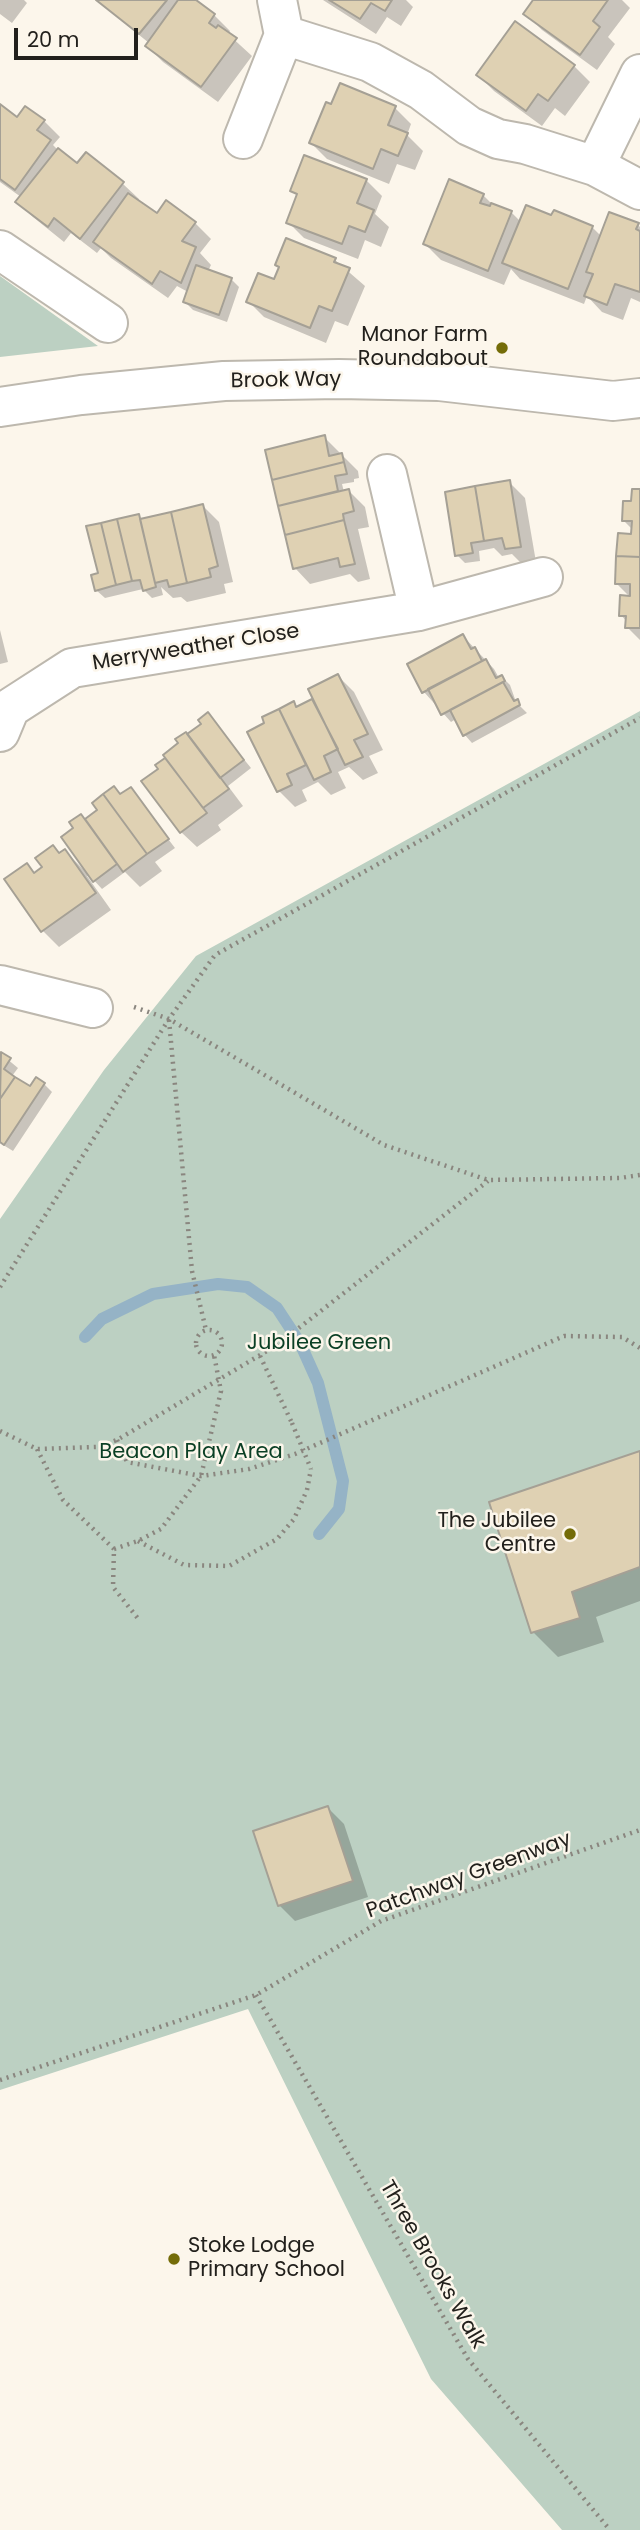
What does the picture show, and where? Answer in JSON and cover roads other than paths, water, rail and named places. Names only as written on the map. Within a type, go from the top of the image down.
[{"type":"street","points":[[243,139],[281,17],[421,90],[469,126],[498,139],[595,166],[640,190]]},
{"type":"street","points":[[595,166],[640,74]]},
{"type":"street","points":[[0,250],[108,323]]},
{"type":"street","name":"Brook Way","points":[[0,407],[81,395],[224,381],[339,379],[439,381],[631,403]]},
{"type":"street","points":[[387,474],[419,611]]},
{"type":"street","name":"Merryweather Close","points":[[0,732],[10,708],[72,668],[419,611],[543,577]]},
{"type":"street","points":[[0,985],[108,1006]]},
{"type":"waterway","points":[[85,1337],[102,1319],[153,1294],[218,1284],[247,1287],[277,1308],[300,1343],[318,1383],[343,1481],[339,1509],[319,1534]]},
{"type":"place","name":"Manor Farm Roundabout","points":[[502,348]]},
{"type":"place","name":"The Jubilee Centre","points":[[570,1534]]},
{"type":"place","name":"Stoke Lodge Primary School","points":[[174,2259]]},
{"type":"park label","name":"Jubilee Green","points":[[319,1344]]},
{"type":"park label","name":"Beacon Play Area","points":[[191,1453]]}]
